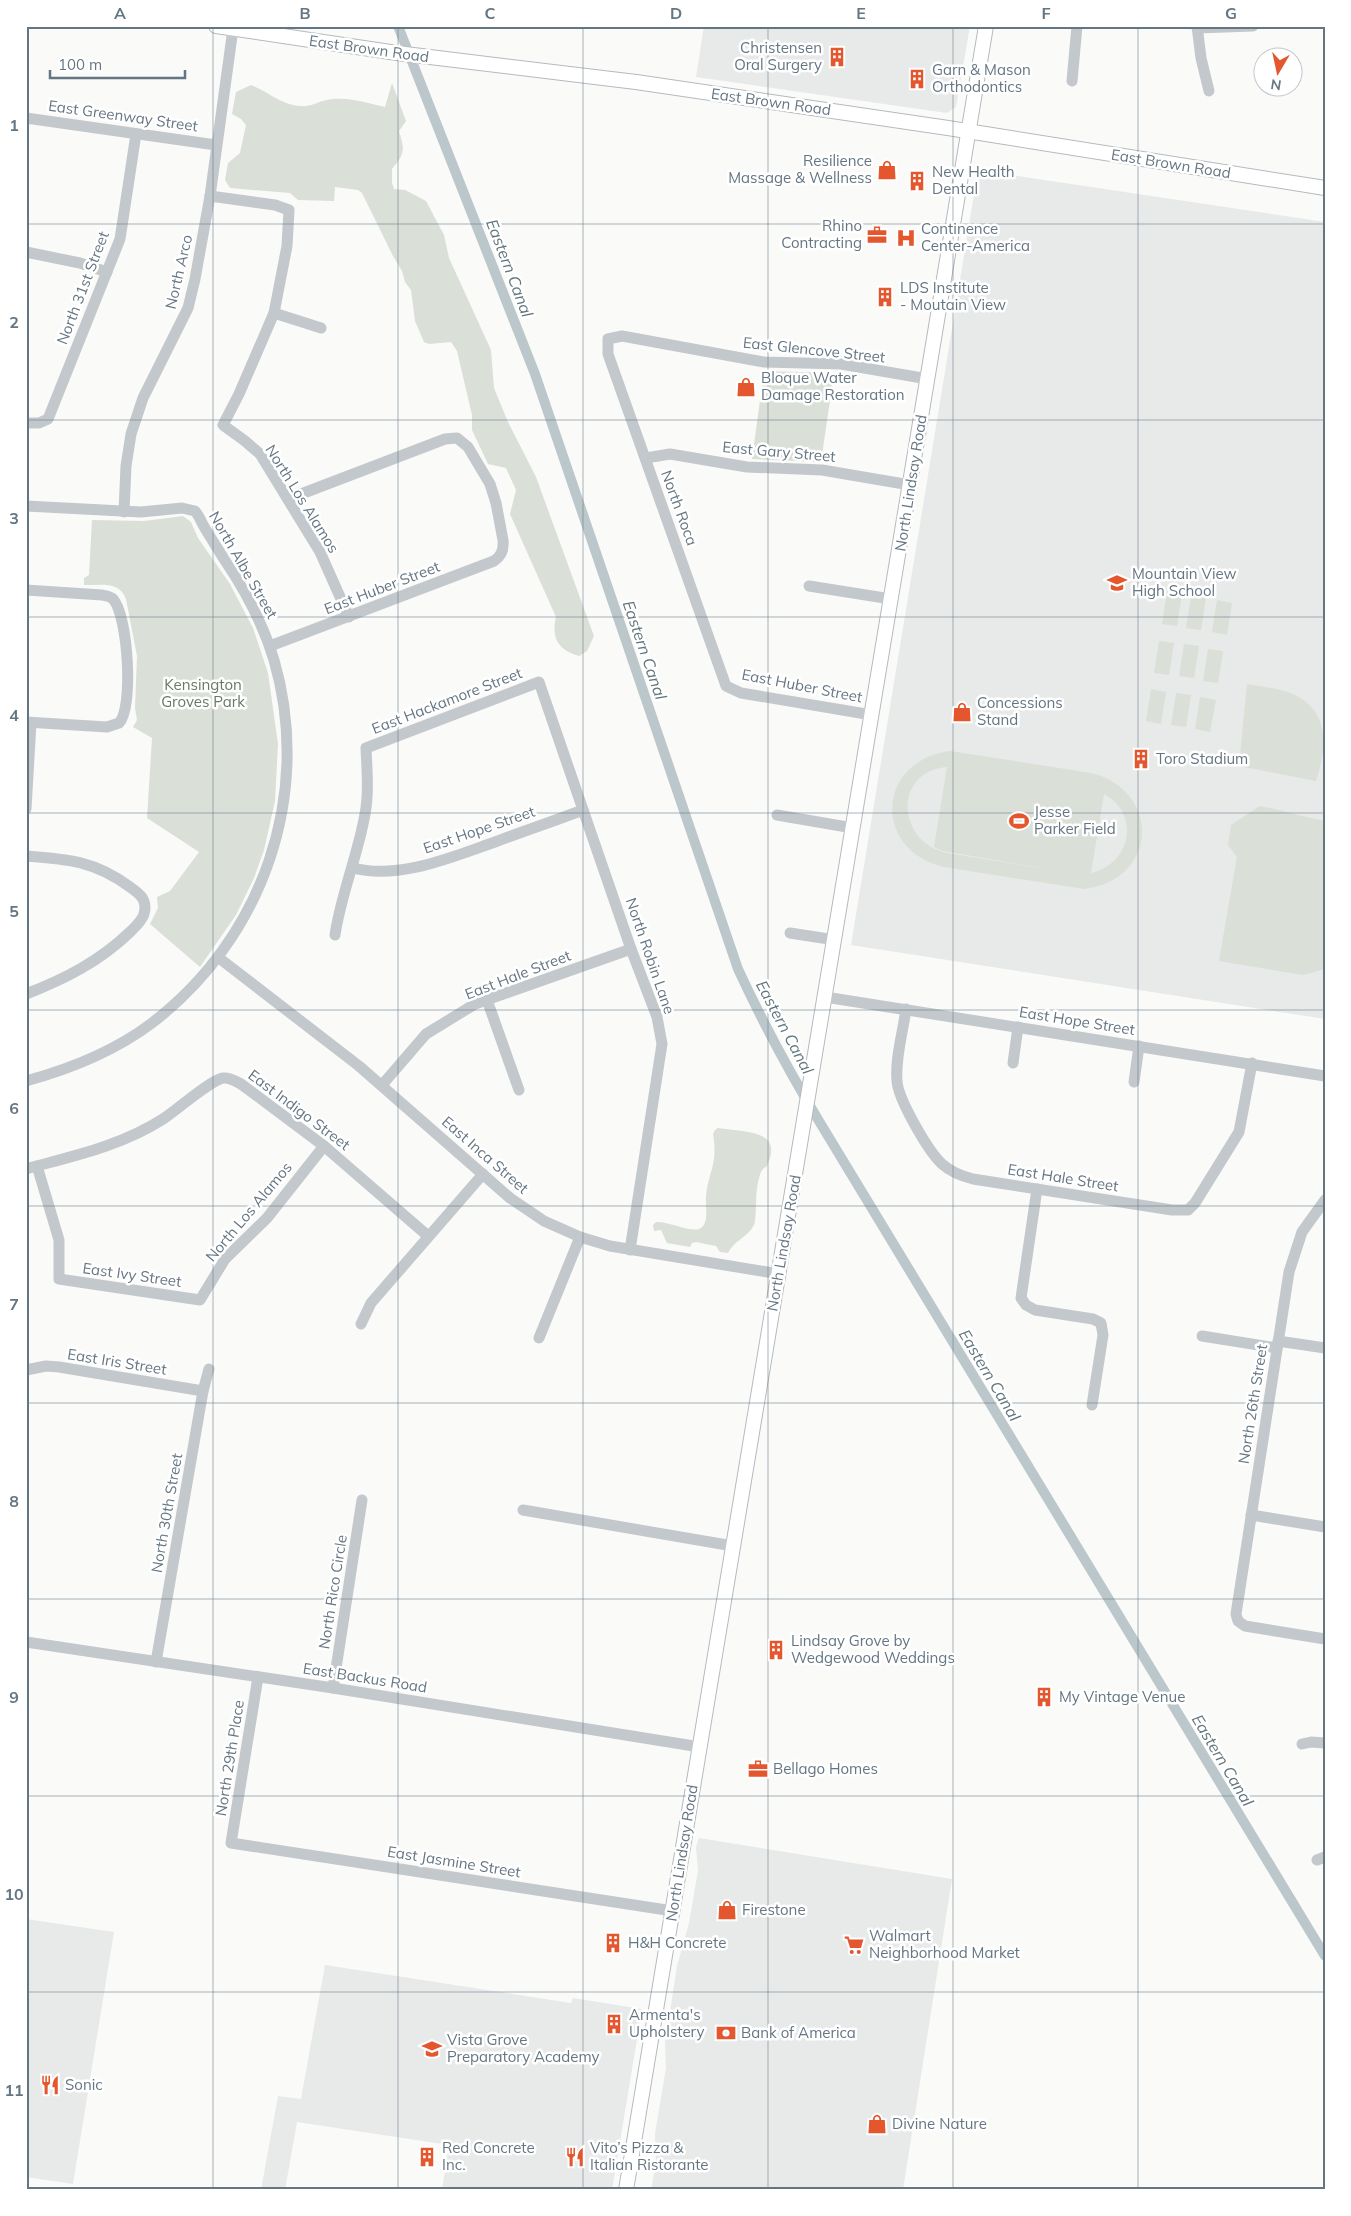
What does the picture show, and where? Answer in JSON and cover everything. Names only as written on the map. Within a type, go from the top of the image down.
[{"type":"main road","name":"East Brown Road","points":[[216,26],[397,53],[636,82],[1325,188]]},
{"type":"main road","name":"North Lindsay Road","points":[[626,2190],[986,26]]},
{"type":"street","points":[[1072,81],[1077,26]]},
{"type":"street","points":[[1209,91],[1197,27],[1253,26]]},
{"type":"street","name":"North Arco","points":[[124,512],[126,466],[130,434],[143,398],[188,308],[195,279],[210,196],[234,29]]},
{"type":"street","name":"East Greenway Street","points":[[26,118],[216,144]]},
{"type":"street","name":"North 31st Street","points":[[26,423],[39,423],[48,419],[120,239],[136,134]]},
{"type":"street","name":"North Los Alamos","points":[[210,196],[275,205],[289,210],[287,246],[274,313],[223,426],[245,440],[260,454],[322,558],[349,617]]},
{"type":"street","points":[[26,252],[71,260],[107,272]]},
{"type":"street","points":[[274,313],[321,328]]},
{"type":"street","name":"East Glencove Street","points":[[608,339],[622,336],[764,362],[841,364],[928,379]]},
{"type":"street","name":"North Roca","points":[[608,339],[608,354],[726,686]]},
{"type":"street","name":"East Huber Street","points":[[270,646],[494,561],[502,553],[504,540],[492,490],[468,447],[457,438],[445,439],[288,499]]},
{"type":"street","name":"East Gary Street","points":[[646,458],[670,454],[747,467],[822,470],[910,485]]},
{"type":"street","points":[[26,506],[124,512]]},
{"type":"street","name":"North Albe Street","points":[[26,1081],[59,1072],[129,1038],[152,1024],[200,980],[219,958],[253,902],[272,853],[283,810],[287,773],[286,728],[280,683],[270,646],[244,591],[194,511],[182,508],[151,512],[124,512]]},
{"type":"street","points":[[809,586],[891,599]]},
{"type":"street","points":[[26,590],[98,594],[111,597],[117,608],[127,650],[125,711],[119,723],[107,727],[29,723],[26,809]]},
{"type":"street","name":"East Hackamore Street","points":[[353,868],[366,813],[368,778],[366,748],[539,682]]},
{"type":"street","name":"North Robin Lane","points":[[539,682],[631,949],[657,1017],[662,1044],[630,1250]]},
{"type":"street","name":"East Huber Street","points":[[726,686],[741,693],[872,715]]},
{"type":"street","name":"East Hope Street","points":[[353,868],[366,871],[403,869],[432,864],[583,810]]},
{"type":"street","points":[[776,815],[853,828]]},
{"type":"street","points":[[26,856],[69,859],[101,869],[140,894],[145,900],[142,918],[104,954],[57,982],[26,994]]},
{"type":"street","points":[[335,935],[338,910],[353,868]]},
{"type":"street","points":[[790,933],[834,940]]},
{"type":"street","name":"East Hale Street","points":[[382,1086],[426,1034],[475,1004],[631,949]]},
{"type":"street","name":"East Inca Street","points":[[219,958],[382,1086],[528,1212],[551,1225],[580,1237],[630,1250],[779,1274]]},
{"type":"street","name":"East Hope Street","points":[[825,997],[1325,1076]]},
{"type":"street","points":[[487,1000],[519,1090]]},
{"type":"street","name":"East Hale Street","points":[[906,1009],[897,1066],[898,1090],[904,1105],[935,1155],[948,1169],[964,1177],[1037,1189],[1172,1210],[1188,1210],[1198,1200],[1239,1132],[1252,1063]]},
{"type":"street","points":[[1013,1063],[1018,1027]]},
{"type":"street","points":[[1134,1082],[1139,1046]]},
{"type":"street","name":"East Indigo Street","points":[[32,1167],[79,1156],[121,1142],[162,1120],[216,1081],[224,1078],[233,1079],[324,1146],[428,1236]]},
{"type":"street","name":"North Los Alamos","points":[[200,1300],[225,1259],[267,1218],[324,1146]]},
{"type":"street","name":"East Ivy Street","points":[[32,1167],[59,1240],[59,1279],[200,1300]]},
{"type":"street","points":[[361,1324],[371,1303],[483,1174]]},
{"type":"street","points":[[1037,1189],[1021,1298],[1030,1308],[1093,1319],[1101,1323],[1103,1335],[1092,1405]]},
{"type":"street","name":"North 26th Street","points":[[1242,1624],[1237,1610],[1289,1272],[1294,1251],[1307,1223],[1325,1200]]},
{"type":"street","points":[[539,1338],[580,1237]]},
{"type":"street","points":[[1202,1336],[1325,1348]]},
{"type":"street","name":"East Iris Street","points":[[26,1370],[46,1366],[59,1367],[203,1391]]},
{"type":"street","name":"North 30th Street","points":[[156,1662],[203,1391],[209,1369]]},
{"type":"street","name":"North Rico Circle","points":[[333,1688],[362,1500]]},
{"type":"street","points":[[523,1510],[733,1546]]},
{"type":"street","points":[[1251,1515],[1325,1527]]},
{"type":"street","points":[[1239,1638],[1242,1624],[1325,1639]]},
{"type":"street","name":"East Backus Road","points":[[26,1642],[333,1688],[700,1747]]},
{"type":"street","name":"North 29th Place","points":[[231,1843],[258,1677]]},
{"type":"street","points":[[1302,1744],[1311,1742],[1325,1743]]},
{"type":"street","name":"East Jasmine Street","points":[[231,1843],[673,1911]]},
{"type":"shaded area","points":[[704,26],[970,26],[956,107],[947,113],[696,77]]},
{"type":"shaded area","name":"Mountain View High School","points":[[978,170],[1325,222],[1325,1019],[851,945]]},
{"type":"shaded area","points":[[699,1838],[952,1879],[903,2190],[651,2190],[656,2163],[655,2133],[666,2068],[665,2044],[677,1966],[689,1923],[698,1870],[696,1847]]},
{"type":"shaded area","points":[[26,1919],[114,1932],[73,2184],[26,2177]]},
{"type":"shaded area","name":"Vista Grove Preparatory Academy","points":[[325,1965],[571,2003],[573,1998],[642,2009],[612,2190],[442,2190],[449,2145],[297,2122],[285,2190],[261,2190],[278,2096],[301,2099]]},
{"type":"green space","points":[[392,83],[406,121],[399,131],[403,152],[392,169],[392,183],[394,189],[405,190],[426,201],[444,235],[449,258],[491,350],[494,388],[508,422],[536,477],[594,636],[587,651],[579,656],[561,647],[556,637],[556,617],[510,514],[516,490],[506,468],[488,464],[472,430],[472,415],[457,351],[451,342],[429,344],[424,342],[415,321],[411,290],[405,282],[402,271],[362,193],[358,190],[335,187],[334,201],[298,200],[290,193],[230,188],[225,180],[228,163],[240,153],[246,125],[241,119],[232,114],[236,92],[251,85],[281,101],[294,105],[307,106],[331,99],[338,99],[354,100],[385,107]]},
{"type":"green space","points":[[764,371],[834,373],[821,462],[752,459]]},
{"type":"green space","name":"Kensington Groves Park","points":[[183,516],[191,522],[198,538],[230,584],[253,628],[268,673],[278,744],[275,801],[264,850],[254,878],[236,915],[200,967],[150,924],[158,908],[157,897],[170,891],[199,852],[147,818],[152,738],[133,727],[137,720],[135,708],[137,656],[126,599],[123,593],[114,586],[84,585],[84,578],[89,575],[92,520],[144,521]]},
{"type":"green space","points":[[1167,592],[1182,594],[1177,626],[1162,624]]},
{"type":"green space","points":[[1191,596],[1206,598],[1201,630],[1186,628]]},
{"type":"green space","points":[[1217,600],[1232,603],[1227,635],[1212,632]]},
{"type":"green space","points":[[1159,641],[1174,643],[1169,675],[1154,673]]},
{"type":"green space","points":[[1184,644],[1199,646],[1194,678],[1179,676]]},
{"type":"green space","points":[[1208,649],[1223,651],[1218,683],[1203,681]]},
{"type":"green space","points":[[1247,684],[1288,692],[1305,701],[1314,710],[1322,731],[1323,743],[1320,768],[1316,781],[1239,766]]},
{"type":"green space","points":[[1151,689],[1166,692],[1161,724],[1146,721]]},
{"type":"green space","points":[[1176,693],[1191,695],[1186,727],[1171,725]]},
{"type":"green space","points":[[1200,697],[1216,700],[1210,732],[1195,729]]},
{"type":"green space","name":"Jesse Parker Field","points":[[950,751],[1091,773],[1114,782],[1130,797],[1139,815],[1142,834],[1138,853],[1127,869],[1109,882],[1084,889],[944,867],[921,858],[904,844],[895,826],[892,807],[896,788],[907,771],[925,758]],"holes":[[[947,767],[934,847],[943,851],[1070,873],[947,853],[930,846],[918,835],[910,822],[908,807],[910,793],[917,780],[930,771]],[[1104,794],[1116,803],[1123,814],[1127,825],[1126,838],[1115,860],[1105,868],[1091,873]]]},
{"type":"green space","points":[[1260,806],[1325,821],[1325,969],[1303,975],[1219,961],[1237,857],[1228,845],[1231,825]]},
{"type":"green space","points":[[718,1128],[758,1134],[770,1144],[771,1152],[768,1163],[761,1172],[758,1183],[754,1225],[748,1233],[733,1245],[728,1253],[720,1252],[716,1246],[696,1242],[692,1243],[690,1247],[667,1243],[661,1230],[654,1231],[653,1225],[656,1222],[695,1230],[702,1227],[705,1223],[707,1187],[714,1160],[713,1134]]},
{"type":"waterway","name":"Eastern Canal","points":[[398,26],[535,374],[738,969],[778,1049],[811,1107],[1325,1956]]},
{"type":"place","name":"Christensen Oral Surgery","points":[[837,57]]},
{"type":"place","name":"Garn & Mason Orthodontics","points":[[917,79]]},
{"type":"place","name":"Resilience Massage & Wellness","points":[[887,170]]},
{"type":"place","name":"New Health Dental","points":[[917,181]]},
{"type":"place","name":"Rhino Contracting","points":[[877,235]]},
{"type":"place","name":"Continence Center-America","points":[[906,238]]},
{"type":"place","name":"LDS Institute - Moutain View","points":[[885,297]]},
{"type":"place","name":"Bloque Water Damage Restoration","points":[[746,387]]},
{"type":"place","name":"Mountain View High School","points":[[1117,583]]},
{"type":"place","name":"Concessions Stand","points":[[962,712]]},
{"type":"place","name":"Toro Stadium","points":[[1141,759]]},
{"type":"place","name":"Jesse Parker Field","points":[[1019,821]]},
{"type":"place","name":"Lindsay Grove by Wedgewood Weddings","points":[[776,1650]]},
{"type":"place","name":"My Vintage Venue","points":[[1044,1697]]},
{"type":"place","name":"Bellago Homes","points":[[758,1769]]},
{"type":"place","name":"Firestone","points":[[727,1910]]},
{"type":"place","name":"H&H Concrete","points":[[613,1943]]},
{"type":"place","name":"Walmart Neighborhood Market","points":[[854,1945]]},
{"type":"place","name":"Armenta's Upholstery","points":[[614,2024]]},
{"type":"place","name":"Bank of America","points":[[726,2033]]},
{"type":"place","name":"Vista Grove Preparatory Academy","points":[[432,2049]]},
{"type":"place","name":"Sonic","points":[[50,2085]]},
{"type":"place","name":"Divine Nature","points":[[877,2124]]},
{"type":"place","name":"Red Concrete Inc.","points":[[427,2157]]},
{"type":"place","name":"Vito’s Pizza & Italian Ristorante","points":[[575,2157]]}]
